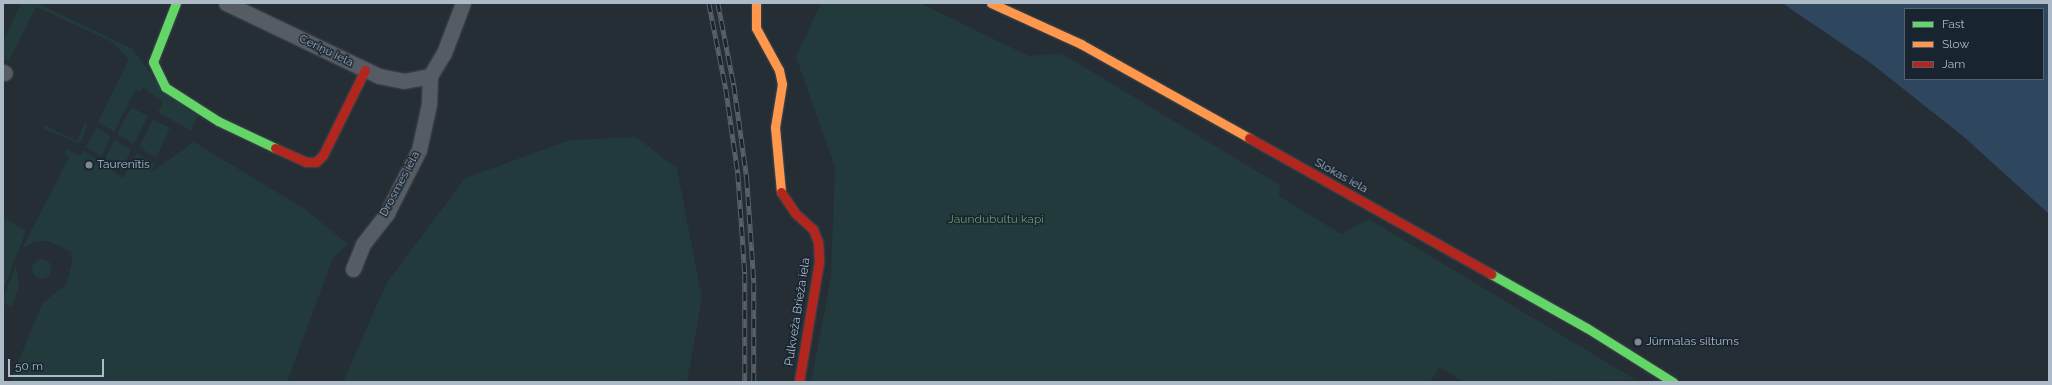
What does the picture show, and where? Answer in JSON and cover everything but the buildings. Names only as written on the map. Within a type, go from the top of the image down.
[{"type":"main road","points":[[176,3],[161,36],[153,62],[165,87],[218,120],[306,162],[316,162],[323,155],[365,70]]},
{"type":"main road","name":"Pulkveža Brieža iela","points":[[756,3],[756,28],[779,70],[782,84],[775,127],[780,189],[790,208],[813,229],[818,242],[819,262],[799,382]]},
{"type":"main road","name":"Slokas iela","points":[[991,3],[1081,44],[1631,353],[1673,382]]},
{"type":"street","name":"Ceriņu iela","points":[[226,3],[365,70],[395,81],[430,76]]},
{"type":"street","name":"Drosmes iela","points":[[353,270],[363,244],[388,213],[419,150],[429,104],[430,76],[444,53],[463,3]]},
{"type":"green space","points":[[21,3],[37,3],[133,49],[165,93],[198,116],[191,131],[158,112],[163,102],[143,88],[141,92],[135,90],[114,132],[98,122],[129,59],[110,41],[36,7],[9,61],[3,59],[3,42]]},
{"type":"green space","name":"Jaundubultu kapi","points":[[821,3],[920,3],[1029,56],[1061,53],[1280,185],[1279,196],[1341,234],[1369,219],[1636,380],[1464,382],[1440,367],[1430,382],[811,382],[831,277],[835,167],[796,57]]},
{"type":"green space","points":[[131,107],[148,116],[134,144],[117,134]]},
{"type":"green space","points":[[153,119],[170,128],[156,158],[139,147]]},
{"type":"green space","points":[[85,122],[88,125],[81,141],[77,143],[43,128],[44,125],[77,141]]},
{"type":"green space","points":[[97,127],[111,136],[101,157],[86,147]]},
{"type":"green space","points":[[636,137],[677,168],[702,298],[687,382],[343,382],[387,282],[465,178],[570,140]]},
{"type":"green space","points":[[115,139],[131,150],[122,170],[105,159]]},
{"type":"green space","points":[[194,142],[305,209],[348,244],[333,258],[287,382],[10,382],[42,304],[66,284],[72,263],[71,252],[48,241],[34,242],[22,249],[69,157],[64,154],[67,149],[80,156],[83,150],[123,178],[137,153],[155,164],[151,172]]},
{"type":"green space","points":[[3,217],[26,231],[3,291]]},
{"type":"green space","points":[[38,259],[46,259],[52,265],[52,273],[46,279],[38,279],[32,273],[32,265]]},
{"type":"green space","points":[[16,265],[19,286],[12,307],[3,302],[3,298]]},
{"type":"water","points":[[1782,3],[2049,3],[2049,214],[1964,137],[1872,64]]},
{"type":"railway","points":[[709,3],[726,89],[738,173],[745,274],[745,382]]},
{"type":"railway","points":[[718,3],[734,85],[747,179],[754,283],[754,382]]},
{"type":"traffic: fast","points":[[176,3],[153,62],[165,87],[218,121],[275,148]]},
{"type":"traffic: fast","points":[[1491,274],[1587,328],[1673,382]]},
{"type":"traffic: slow","points":[[756,3],[756,28],[779,70],[782,84],[775,127],[781,192]]},
{"type":"traffic: slow","points":[[991,3],[1081,44],[1249,138]]},
{"type":"traffic: jam","points":[[275,148],[306,162],[316,162],[323,155],[365,70]]},
{"type":"traffic: jam","points":[[1249,138],[1491,274]]},
{"type":"traffic: jam","points":[[781,192],[795,213],[813,229],[818,242],[819,262],[799,382]]},
{"type":"place","name":"Taurenītis","points":[[89,165]]},
{"type":"place","name":"Jūrmalas siltums","points":[[1638,342]]}]
